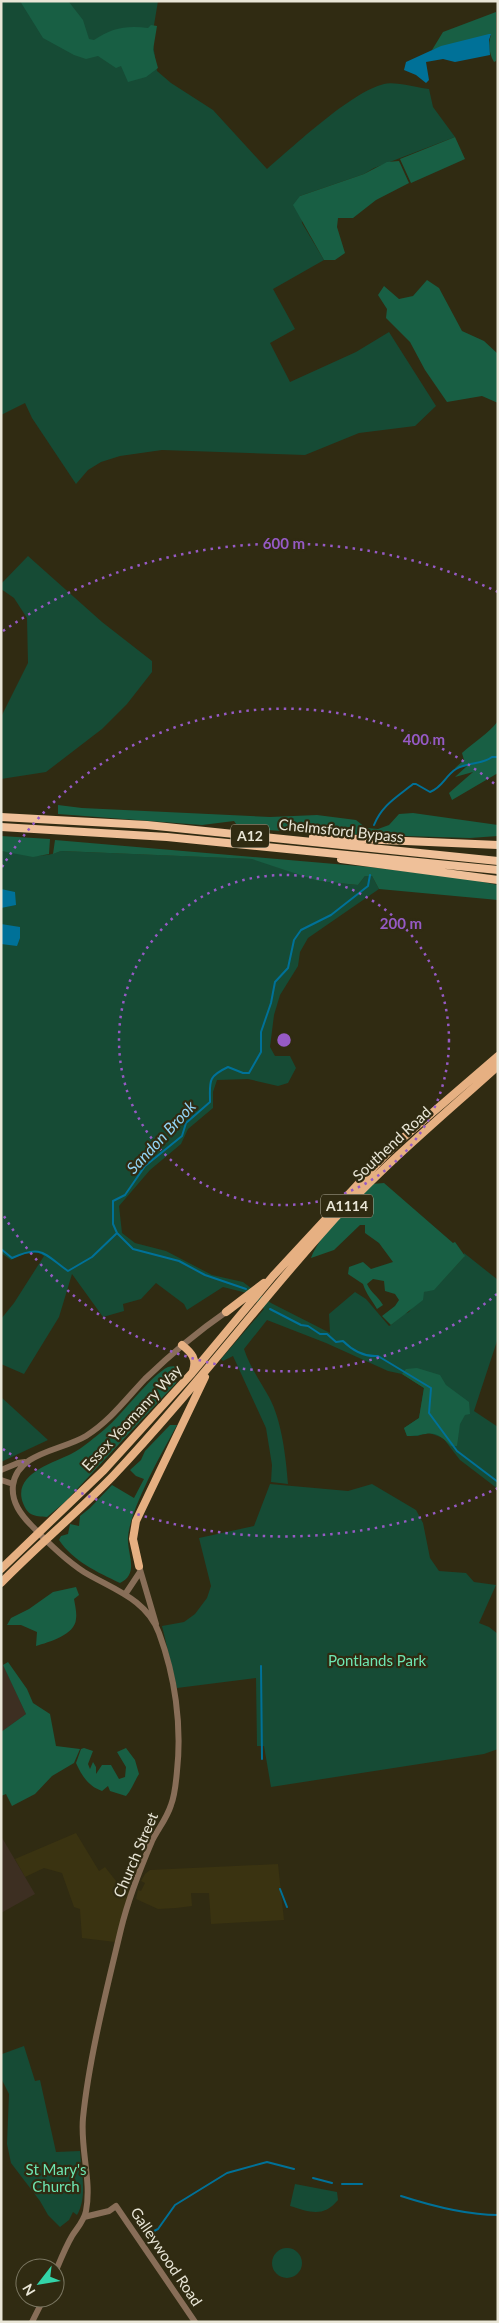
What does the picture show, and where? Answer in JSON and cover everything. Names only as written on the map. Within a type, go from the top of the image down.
[{"type":"highway","name":"Chelmsford Bypass","points":[[1,817],[147,825],[498,861]]},
{"type":"highway","name":"Chelmsford Bypass","points":[[1,827],[167,838],[498,870]]},
{"type":"highway","name":"A12","points":[[216,833],[498,845]]},
{"type":"highway","name":"A12","points":[[167,838],[498,880]]},
{"type":"main road","name":"Southend Road","points":[[273,1276],[396,1144],[498,1056]]},
{"type":"main road","name":"Southend Road","points":[[214,1362],[321,1234],[363,1190],[406,1147],[498,1066]]},
{"type":"main road","points":[[226,1312],[273,1276]]},
{"type":"main road","name":"Essex Yeomanry Way","points":[[1,1569],[104,1470],[192,1373],[273,1276]]},
{"type":"main road","points":[[182,1346],[190,1352],[195,1361],[192,1373]]},
{"type":"main road","points":[[140,1569],[133,1539],[136,1521],[198,1389],[214,1362]]},
{"type":"main road","name":"Essex Yeomanry Way","points":[[1,1583],[112,1476],[214,1362]]},
{"type":"street","points":[[1,1470],[18,1462],[25,1462],[56,1450],[94,1431],[109,1419],[144,1380],[182,1346],[226,1312]]},
{"type":"street","points":[[1,1480],[13,1484],[16,1475],[25,1462]]},
{"type":"street","name":"Church Street","points":[[13,1484],[15,1501],[26,1520],[58,1553],[85,1572],[126,1593],[156,1625],[166,1653],[175,1695],[179,1748],[171,1805],[152,1841],[124,1920],[98,2028],[83,2116],[83,2149],[87,2190],[84,2217]]},
{"type":"street","points":[[126,1593],[140,1569]]},
{"type":"street","points":[[140,1569],[156,1625]]},
{"type":"street","name":"Galleywood Road","points":[[84,2217],[109,2211],[116,2206],[195,2322]]},
{"type":"street","points":[[62,2258],[84,2217]]},
{"type":"street","points":[[32,2322],[39,2308]]},
{"type":"shaded area","points":[[1,1660],[26,1714],[1,1732]]},
{"type":"shaded area","points":[[76,1833],[99,1871],[105,1867],[116,1881],[130,1889],[115,1942],[82,1938],[80,1909],[74,1907],[62,1873],[44,1868],[25,1877],[15,1859]]},
{"type":"shaded area","points":[[1,1836],[35,1894],[1,1913]]},
{"type":"shaded area","points":[[278,1864],[284,1920],[211,1924],[209,1893],[191,1893],[192,1906],[176,1908],[158,1909],[136,1899],[138,1890],[141,1891],[145,1883],[141,1881],[150,1870]]},
{"type":"green space","points":[[1,1],[158,1],[152,37],[157,71],[171,83],[213,110],[267,169],[323,121],[356,97],[371,89],[388,83],[429,89],[433,107],[455,137],[374,168],[364,174],[300,196],[302,223],[324,260],[273,289],[295,329],[270,343],[290,382],[356,352],[389,332],[436,406],[415,426],[359,433],[305,455],[162,450],[120,456],[101,462],[88,470],[76,484],[32,418],[25,403],[1,415]]},
{"type":"green space","points":[[20,1],[69,2],[83,20],[89,39],[94,40],[119,28],[148,28],[151,25],[157,26],[153,50],[158,68],[146,77],[128,82],[121,66],[116,68],[98,56],[86,59],[74,55],[43,38]]},
{"type":"green space","points":[[496,12],[496,61],[494,62],[490,52],[491,35],[432,50],[443,32]]},
{"type":"green space","points":[[455,137],[465,159],[411,183],[400,159]]},
{"type":"green space","points":[[399,161],[409,183],[376,200],[353,218],[338,218],[337,227],[345,253],[335,260],[324,260],[293,205],[300,196],[364,174],[387,162]]},
{"type":"green space","points":[[427,280],[439,288],[462,331],[484,341],[498,354],[498,403],[482,396],[447,402],[425,370],[410,342],[386,318],[387,309],[378,295],[384,286],[399,299],[413,296]]},
{"type":"green space","points":[[28,556],[102,622],[152,661],[152,672],[127,704],[102,729],[46,772],[1,779],[1,717],[28,663],[27,618],[14,598],[1,589],[1,584]]},
{"type":"green space","points":[[498,721],[498,773],[452,800],[449,793],[473,772],[455,777],[467,766],[455,768],[464,760],[462,753]]},
{"type":"green space","points":[[58,805],[82,808],[270,817],[317,815],[356,820],[366,828],[378,829],[389,825],[399,814],[413,813],[498,825],[498,836],[470,838],[309,833],[239,828],[234,821],[202,825],[58,814]]},
{"type":"green space","points":[[1,836],[50,839],[49,854],[33,857],[1,851]]},
{"type":"green space","points":[[55,840],[370,867],[468,879],[498,885],[498,900],[379,889],[372,876],[365,876],[358,885],[318,881],[252,859],[61,851],[53,854]]},
{"type":"green space","points":[[1,851],[39,855],[54,854],[61,851],[256,859],[318,881],[358,885],[365,876],[372,876],[379,889],[308,938],[300,952],[298,966],[280,995],[274,1015],[270,1047],[275,1056],[290,1056],[296,1068],[288,1083],[278,1086],[248,1079],[217,1080],[213,1092],[213,1108],[188,1129],[181,1144],[150,1170],[119,1206],[122,1233],[135,1243],[166,1251],[212,1275],[243,1282],[271,1303],[330,1333],[329,1314],[355,1292],[366,1299],[389,1326],[391,1325],[409,1312],[424,1292],[440,1283],[464,1257],[464,1253],[498,1280],[498,1338],[474,1411],[498,1427],[498,1489],[460,1460],[443,1438],[427,1432],[418,1436],[407,1436],[404,1428],[419,1418],[424,1388],[402,1374],[388,1371],[326,1343],[267,1320],[244,1349],[252,1368],[269,1397],[283,1440],[288,1484],[271,1482],[272,1465],[266,1428],[233,1356],[223,1361],[221,1359],[264,1309],[247,1293],[223,1287],[187,1310],[184,1304],[156,1283],[141,1299],[123,1304],[124,1311],[103,1317],[72,1274],[59,1317],[24,1374],[1,1364],[1,1319],[14,1303],[44,1256],[32,1252],[11,1260],[1,1253]]},
{"type":"green space","points":[[384,1183],[453,1243],[455,1242],[465,1256],[434,1290],[424,1292],[423,1300],[391,1325],[382,1316],[395,1306],[399,1300],[395,1294],[385,1291],[384,1281],[373,1279],[367,1284],[383,1305],[377,1309],[363,1284],[348,1274],[349,1267],[363,1262],[371,1269],[393,1262],[379,1243],[365,1233],[365,1225],[360,1225],[334,1250],[311,1258],[322,1238],[347,1209],[372,1184]]},
{"type":"green space","points":[[179,1366],[176,1383],[65,1502],[47,1517],[35,1516],[27,1511],[21,1493],[23,1484],[29,1477],[36,1471],[84,1446],[112,1423],[161,1371],[168,1367]]},
{"type":"green space","points":[[417,1368],[440,1375],[446,1385],[469,1402],[470,1414],[465,1415],[460,1424],[457,1446],[451,1446],[435,1434],[407,1436],[404,1428],[419,1418],[424,1388],[402,1374],[406,1369]]},
{"type":"green space","points":[[1,1397],[48,1440],[1,1462]]},
{"type":"green space","points":[[170,1425],[177,1425],[146,1483],[133,1516],[128,1542],[131,1570],[126,1579],[120,1583],[78,1560],[59,1540],[61,1536],[68,1534],[70,1524],[79,1526],[80,1516],[112,1485],[134,1498],[144,1479],[136,1476],[130,1470],[141,1460],[145,1451]]},
{"type":"green space","name":"Pontlands Park","points":[[270,1484],[348,1491],[372,1484],[416,1510],[423,1523],[430,1558],[439,1571],[466,1573],[474,1582],[496,1585],[479,1623],[489,1627],[498,1634],[498,1749],[484,1754],[271,1787],[264,1746],[257,1746],[256,1678],[177,1688],[162,1626],[184,1622],[195,1614],[207,1598],[211,1586],[199,1538],[254,1526]]},
{"type":"green space","points":[[76,1587],[79,1595],[74,1599],[75,1625],[61,1637],[36,1646],[37,1632],[21,1625],[7,1625],[11,1618],[29,1609],[53,1592]]},
{"type":"green space","points":[[8,1662],[27,1689],[33,1703],[50,1714],[56,1746],[80,1749],[74,1763],[52,1776],[35,1794],[12,1806],[6,1794],[1,1796],[1,1732],[26,1714],[3,1665]]},
{"type":"green space","points":[[126,1748],[135,1760],[139,1774],[126,1796],[110,1791],[108,1786],[102,1791],[86,1780],[76,1763],[81,1749],[93,1751],[88,1764],[90,1769],[93,1762],[96,1767],[96,1774],[102,1765],[111,1765],[119,1779],[125,1777],[126,1767],[117,1752]]},
{"type":"green space","name":"St Mary's Church","points":[[24,2046],[35,2081],[40,2080],[56,2152],[80,2151],[83,2192],[80,2208],[77,2215],[73,2212],[69,2220],[60,2227],[48,2215],[40,2201],[11,2163],[7,2144],[9,2094],[1,2078],[1,2057],[2,2054]]},
{"type":"green space","points":[[295,2184],[337,2192],[338,2200],[327,2209],[316,2212],[290,2206]]},
{"type":"green space","points":[[287,2248],[297,2253],[302,2263],[297,2273],[287,2278],[277,2273],[272,2263],[277,2253]]},
{"type":"water","points":[[491,34],[489,40],[490,55],[455,62],[443,59],[426,62],[429,80],[426,83],[416,75],[404,70],[406,62],[441,46]]},
{"type":"water","points":[[1,889],[15,892],[16,905],[1,908]]},
{"type":"water","points":[[1,924],[20,927],[20,938],[17,946],[1,944]]},
{"type":"waterway","name":"Sandon Brook","points":[[374,825],[381,812],[413,784],[430,792],[438,787],[456,769],[488,760],[492,757],[498,757]]},
{"type":"waterway","name":"Sandon Brook","points":[[1,1249],[12,1258],[37,1251],[48,1256],[68,1271],[92,1257],[117,1233],[113,1224],[113,1201],[125,1195],[145,1166],[182,1136],[186,1123],[210,1102],[210,1084],[213,1077],[228,1067],[243,1073],[249,1073],[261,1052],[261,1032],[271,1003],[275,982],[288,968],[294,940],[301,930],[331,915],[368,886],[370,875]]},
{"type":"waterway","points":[[117,1233],[133,1249],[179,1261],[205,1275],[246,1289]]},
{"type":"waterway","points":[[270,1309],[301,1325],[308,1326],[320,1334],[327,1334],[336,1342],[343,1341],[359,1353],[378,1356],[431,1388],[429,1413],[457,1451],[498,1482]]},
{"type":"waterway","points":[[261,1666],[262,1759]]},
{"type":"waterway","points":[[280,1889],[287,1907]]},
{"type":"waterway","points":[[146,2235],[158,2229],[175,2205],[227,2173],[267,2162],[294,2169]]},
{"type":"waterway","points":[[313,2178],[332,2183]]},
{"type":"waterway","points":[[342,2184],[362,2184]]},
{"type":"waterway","points":[[401,2196],[449,2209],[498,2215]]}]
